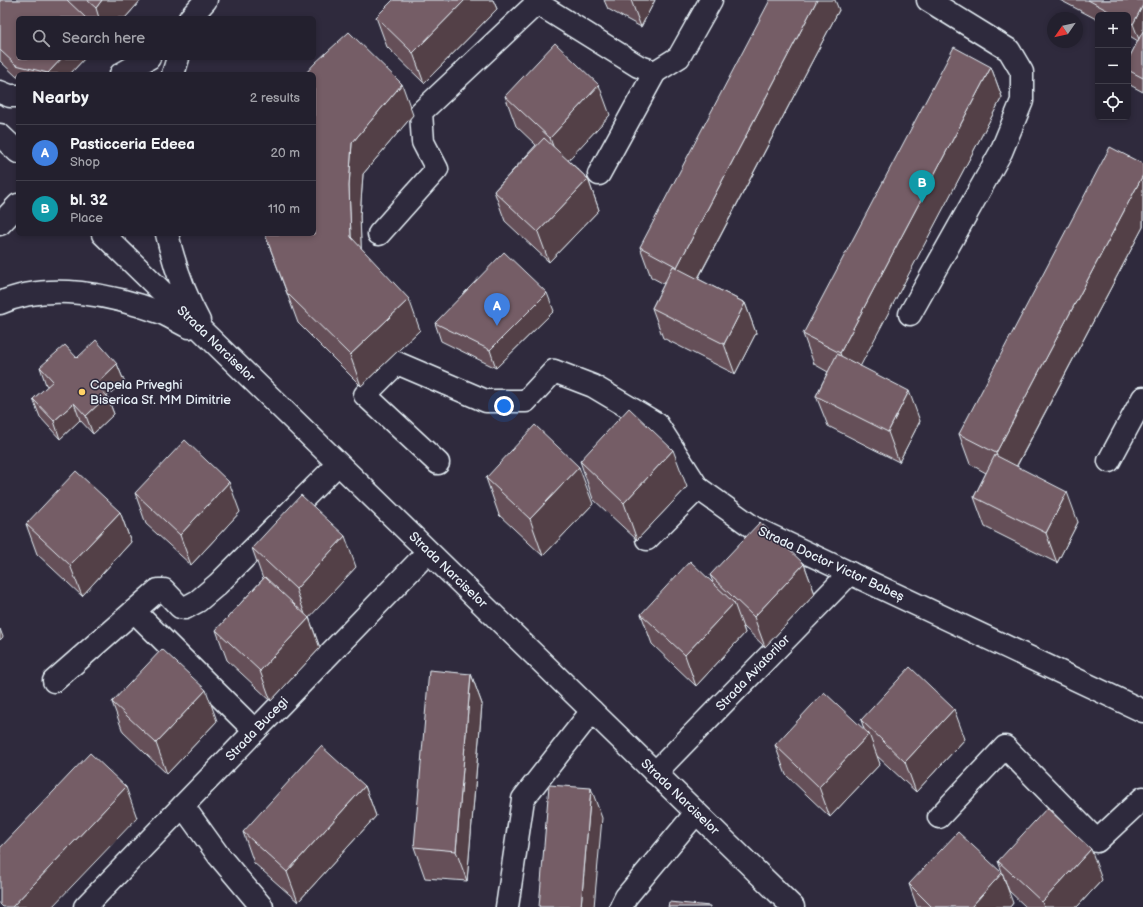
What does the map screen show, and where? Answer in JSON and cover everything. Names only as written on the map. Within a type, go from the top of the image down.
[{"type":"street","points":[[192,16],[206,0]]},
{"type":"street","points":[[599,174],[655,72],[679,57],[711,0]]},
{"type":"street","points":[[910,314],[1001,152],[1022,101],[1022,72],[1009,50],[928,0]]},
{"type":"street","points":[[379,234],[437,169],[423,142],[421,112],[537,2],[638,66],[655,72]]},
{"type":"street","points":[[124,72],[146,60]]},
{"type":"street","points":[[140,72],[151,60]]},
{"type":"street","points":[[174,72],[177,60]]},
{"type":"street","points":[[0,92],[10,96],[16,96]]},
{"type":"street","points":[[0,135],[16,150]]},
{"type":"street","points":[[0,224],[16,207]]},
{"type":"street","name":"Strada Narciselor","points":[[105,236],[793,907]]},
{"type":"street","points":[[167,236],[174,263],[190,305],[210,339]]},
{"type":"street","points":[[0,304],[12,298],[49,292],[89,293],[126,300],[163,314],[210,339]]},
{"type":"street","name":"Strada Doctor Victor Babeș","points":[[438,463],[365,395],[397,363],[486,401],[526,400],[554,371],[593,386],[657,424],[698,488],[754,528],[1143,711]]},
{"type":"street","points":[[1109,461],[1143,398]]},
{"type":"street","points":[[54,681],[158,590],[164,590],[180,607],[185,608],[191,606],[218,584],[338,464]]},
{"type":"street","points":[[647,539],[698,488]]},
{"type":"street","name":"Strada Bucegi","points":[[85,907],[428,552]]},
{"type":"street","name":"Strada Aviatorilor","points":[[655,773],[850,573]]},
{"type":"street","points":[[134,611],[255,731]]},
{"type":"street","points":[[507,907],[523,799],[592,711]]},
{"type":"street","points":[[939,817],[1005,747],[1097,840],[1143,798]]},
{"type":"street","points":[[183,806],[219,856],[262,907]]},
{"type":"street","points":[[621,907],[626,897],[696,813]]},
{"type":"building","points":[[0,0],[67,0],[84,16],[16,16],[16,60],[60,60],[49,72],[16,65],[0,50]]},
{"type":"building","points":[[87,0],[102,0],[96,8]]},
{"type":"building","points":[[393,0],[465,0],[413,53],[376,17]]},
{"type":"building","points":[[770,0],[817,0],[677,267],[640,247]]},
{"type":"building","points":[[1088,0],[1143,0],[1143,5],[1133,24],[1131,23],[1131,12],[1110,12]]},
{"type":"building","points":[[1143,31],[1143,78],[1131,72],[1131,54]]},
{"type":"building","points":[[349,32],[402,84],[352,143],[349,186],[351,237],[409,299],[350,355],[287,293],[266,237],[316,236],[316,72],[307,72]]},
{"type":"building","points":[[555,43],[599,85],[550,138],[505,96]]},
{"type":"building","points":[[954,47],[991,67],[840,353],[803,334]]},
{"type":"building","points":[[544,138],[588,179],[538,232],[494,191]]},
{"type":"building","points":[[1110,147],[1143,164],[1143,175],[996,453],[959,434]]},
{"type":"building","points":[[504,252],[547,293],[490,350],[435,323]]},
{"type":"building","points":[[673,266],[745,303],[724,344],[652,308]]},
{"type":"building","points":[[96,340],[117,364],[96,384],[107,396],[86,416],[74,403],[54,421],[33,399],[53,381],[40,367],[65,345],[77,358]]},
{"type":"building","points":[[837,354],[909,391],[888,432],[816,396]]},
{"type":"building","points":[[629,408],[673,450],[624,503],[580,461]]},
{"type":"building","points":[[535,425],[579,467],[530,519],[486,478]]},
{"type":"building","points":[[185,440],[229,482],[180,535],[135,493]]},
{"type":"building","points":[[995,455],[1067,492],[1046,533],[974,497]]},
{"type":"building","points":[[76,471],[120,512],[70,565],[26,524]]},
{"type":"building","points":[[301,495],[345,536],[296,589],[252,548]]},
{"type":"building","points":[[760,522],[804,564],[754,617],[710,575]]},
{"type":"building","points":[[690,561],[734,603],[685,655],[641,614]]},
{"type":"building","points":[[265,577],[309,618],[260,671],[216,630]]},
{"type":"building","points":[[162,649],[206,690],[156,743],[112,702]]},
{"type":"building","points":[[910,667],[954,709],[905,762],[861,720]]},
{"type":"building","points":[[429,670],[471,674],[456,851],[414,847]]},
{"type":"building","points":[[824,692],[869,734],[819,787],[775,745]]},
{"type":"building","points":[[321,746],[365,786],[287,872],[243,832]]},
{"type":"building","points":[[90,753],[126,787],[12,907],[3,907],[0,904],[0,848]]},
{"type":"building","points":[[549,785],[591,788],[581,907],[539,907]]},
{"type":"building","points":[[1047,808],[1091,849],[1042,902],[998,861]]},
{"type":"building","points":[[958,832],[1002,873],[971,907],[932,907],[909,884]]},
{"type":"building","points":[[669,902],[710,906],[710,907],[668,907]]},
{"type":"place","name":"bl. 32","points":[[922,203]]},
{"type":"place","name":"Pasticceria Edeea","points":[[497,326]]},
{"type":"place","name":"Capela Priveghi Biserica Sf. MM Dimitrie","points":[[82,392]]}]
